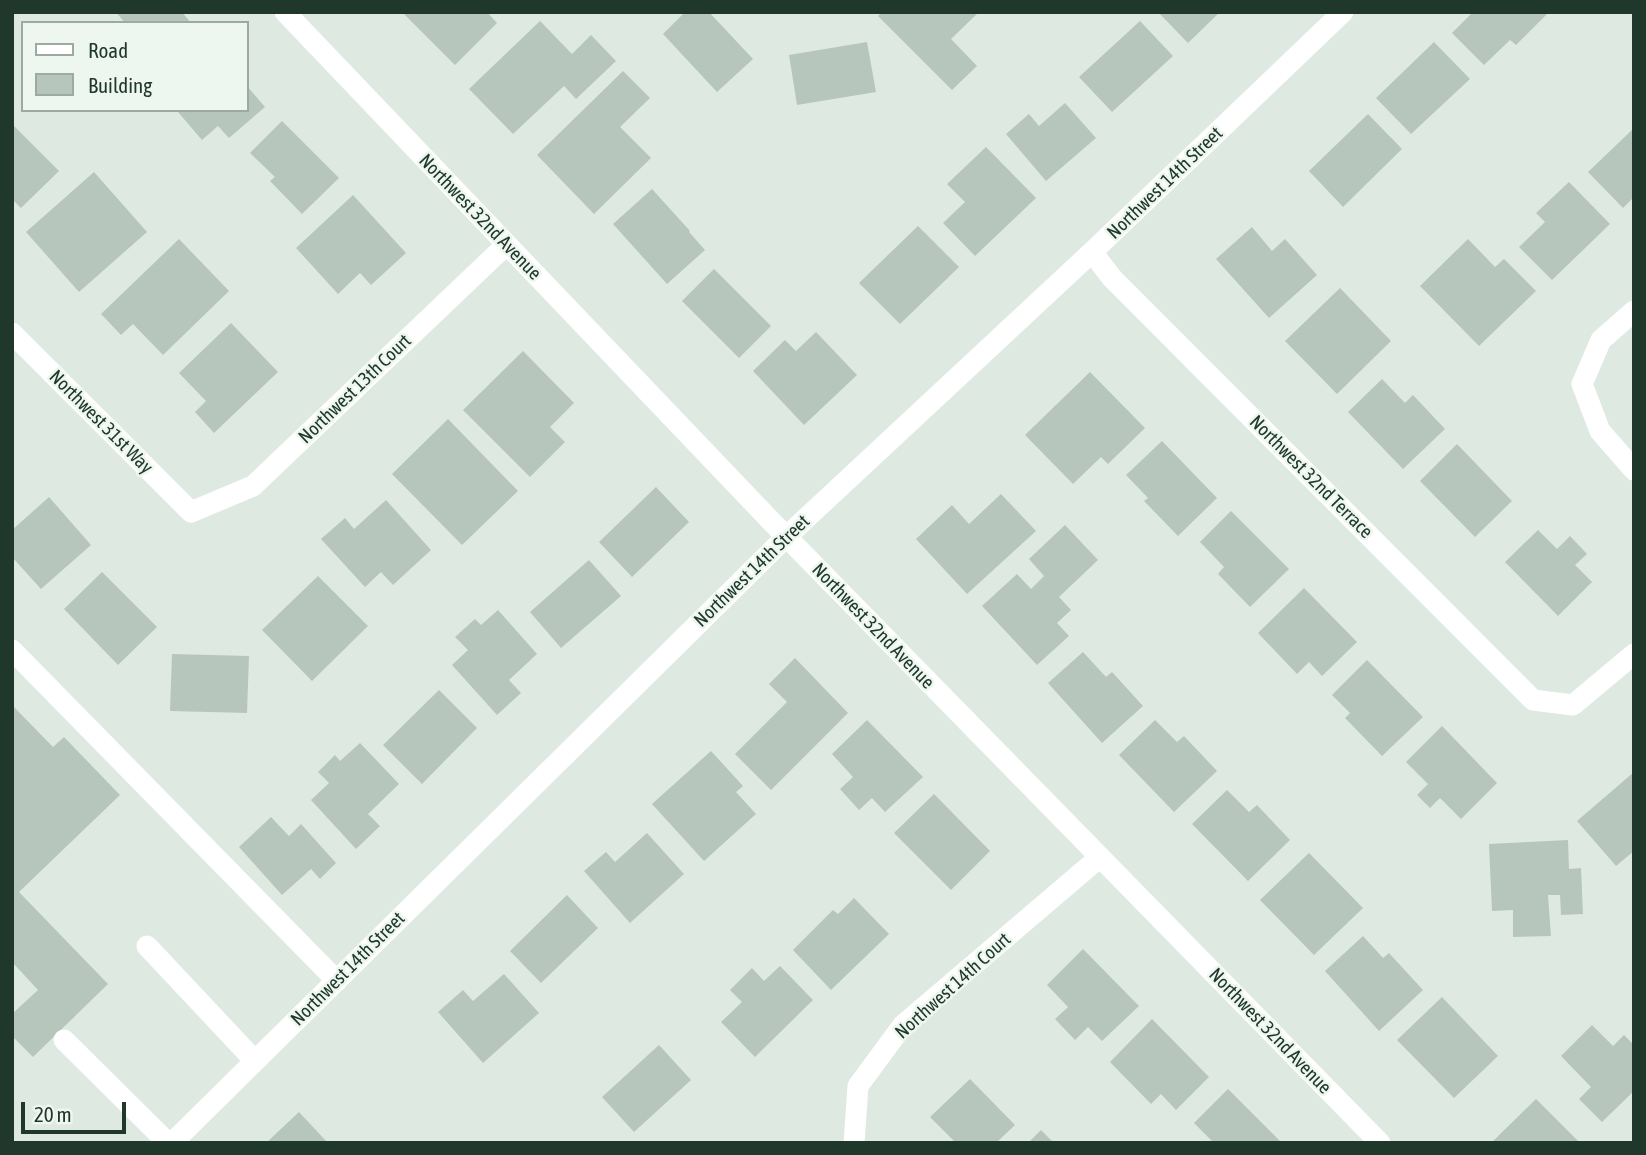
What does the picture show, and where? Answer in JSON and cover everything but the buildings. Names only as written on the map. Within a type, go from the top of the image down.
[{"type":"street","name":"Northwest 32nd Avenue","points":[[285,12],[786,537],[1380,1143]]},
{"type":"street","name":"Northwest 14th Street","points":[[170,1143],[786,537],[1093,252],[1343,12]]},
{"type":"street","name":"Northwest 13th Court","points":[[191,512],[253,485],[506,245]]},
{"type":"street","name":"Northwest 32nd Terrace","points":[[1093,252],[1112,278],[1533,700],[1573,705],[1634,654]]},
{"type":"street","points":[[1634,311],[1601,340],[1582,384],[1600,431],[1634,470]]},
{"type":"street","name":"Northwest 31st Way","points":[[12,333],[191,512]]},
{"type":"street","points":[[12,650],[337,981]]},
{"type":"street","name":"Northwest 14th Court","points":[[855,1143],[858,1086],[903,1025],[1100,857]]},
{"type":"street","points":[[147,946],[255,1061]]},
{"type":"street","points":[[64,1040],[170,1143]]}]
